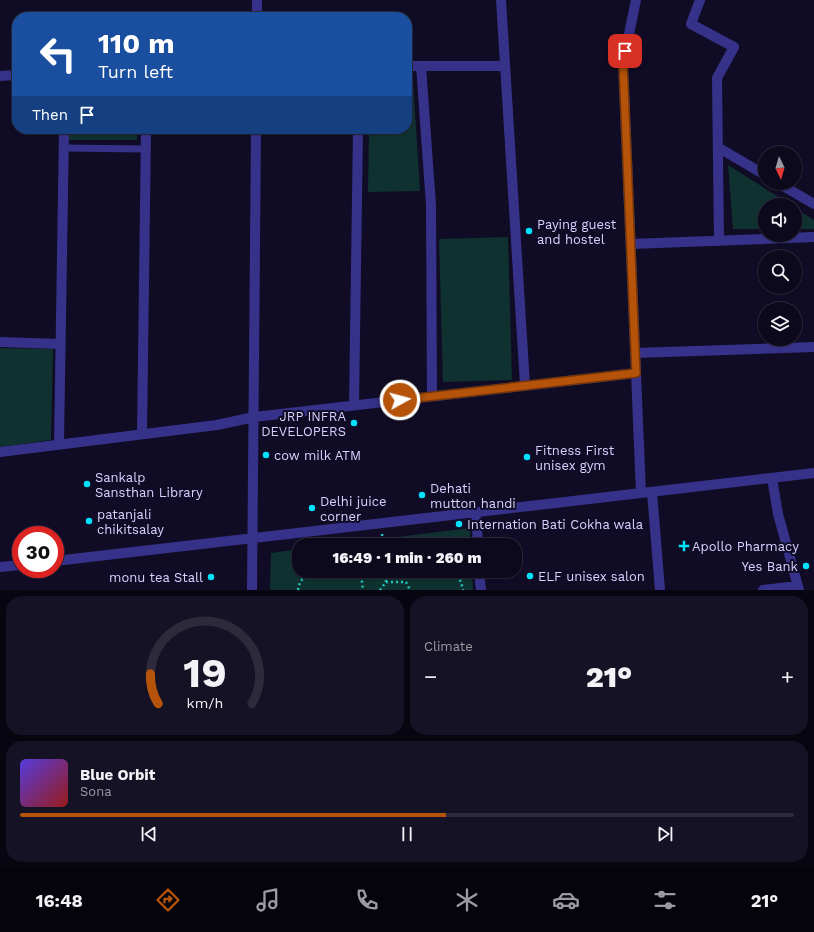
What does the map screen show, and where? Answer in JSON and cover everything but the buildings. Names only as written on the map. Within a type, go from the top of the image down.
[{"type":"street","points":[[257,0],[257,12]]},
{"type":"street","points":[[501,0],[525,385]]},
{"type":"street","points":[[636,0],[623,63],[641,493]]},
{"type":"street","points":[[700,0],[691,24],[734,47],[717,78],[719,241]]},
{"type":"street","points":[[412,66],[505,66]]},
{"type":"street","points":[[421,66],[431,205],[432,396]]},
{"type":"street","points":[[0,76],[12,76]]},
{"type":"street","points":[[59,444],[64,134]]},
{"type":"street","points":[[142,434],[146,134]]},
{"type":"street","points":[[252,590],[256,134]]},
{"type":"street","points":[[354,405],[358,134]]},
{"type":"street","points":[[718,148],[758,171]]},
{"type":"street","points":[[790,190],[814,204]]},
{"type":"street","points":[[631,244],[814,238]]},
{"type":"street","points":[[0,342],[60,344]]},
{"type":"street","points":[[635,353],[814,347]]},
{"type":"street","points":[[0,452],[217,425],[254,417],[636,373]]},
{"type":"street","points":[[64,560],[814,473]]},
{"type":"street","points":[[763,590],[798,588],[778,514],[772,478]]},
{"type":"street","points":[[652,492],[660,590]]},
{"type":"street","points":[[476,512],[478,538]]},
{"type":"street","points":[[0,567],[12,566]]},
{"type":"street","points":[[480,578],[481,590]]},
{"type":"lane","points":[[63,148],[145,149]]},
{"type":"path","points":[[298,590],[300,582],[303,578]]},
{"type":"path","points":[[361,578],[362,590]]},
{"type":"path","points":[[380,590],[386,582],[386,578]]},
{"type":"path","points":[[459,578],[463,590]]},
{"type":"path","points":[[386,582],[406,582],[410,590]]},
{"type":"green space","points":[[413,80],[420,191],[368,192],[369,134],[412,134]]},
{"type":"green space","points":[[69,134],[137,134],[137,140],[69,140]]},
{"type":"green space","points":[[728,165],[758,184],[758,190],[767,190],[780,198],[758,198],[758,229],[733,229]]},
{"type":"green space","points":[[802,212],[814,220],[814,229],[802,229]]},
{"type":"green space","points":[[508,237],[512,380],[443,382],[439,239]]},
{"type":"green space","points":[[0,348],[53,349],[51,440],[0,447]]},
{"type":"green space","points":[[470,528],[471,538],[389,538]]},
{"type":"green space","points":[[292,550],[292,578],[472,578],[473,590],[270,590],[271,553]]},
{"type":"place","name":"Paying guest and hostel","points":[[529,231]]},
{"type":"place","name":"JRP INFRA DEVELOPERS","points":[[354,423]]},
{"type":"place","name":"cow milk ATM","points":[[266,455]]},
{"type":"place","name":"Fitness First unisex gym","points":[[527,457]]},
{"type":"place","name":"Sankalp Sansthan Library","points":[[87,484]]},
{"type":"place","name":"Dehati mutton handi","points":[[422,495]]},
{"type":"place","name":"Delhi juice corner","points":[[312,508]]},
{"type":"place","name":"patanjali chikitsalay","points":[[89,521]]},
{"type":"place","name":"Internation Bati Cokha wala","points":[[459,524]]},
{"type":"place","name":"Apollo Pharmacy","points":[[684,546]]},
{"type":"place","name":"Yes Bank","points":[[806,566]]},
{"type":"place","name":"ELF unisex salon","points":[[530,576]]},
{"type":"place","name":"monu tea Stall","points":[[211,577]]},
{"type":"route","points":[[400,400],[636,373],[623,63],[625,51]]}]
